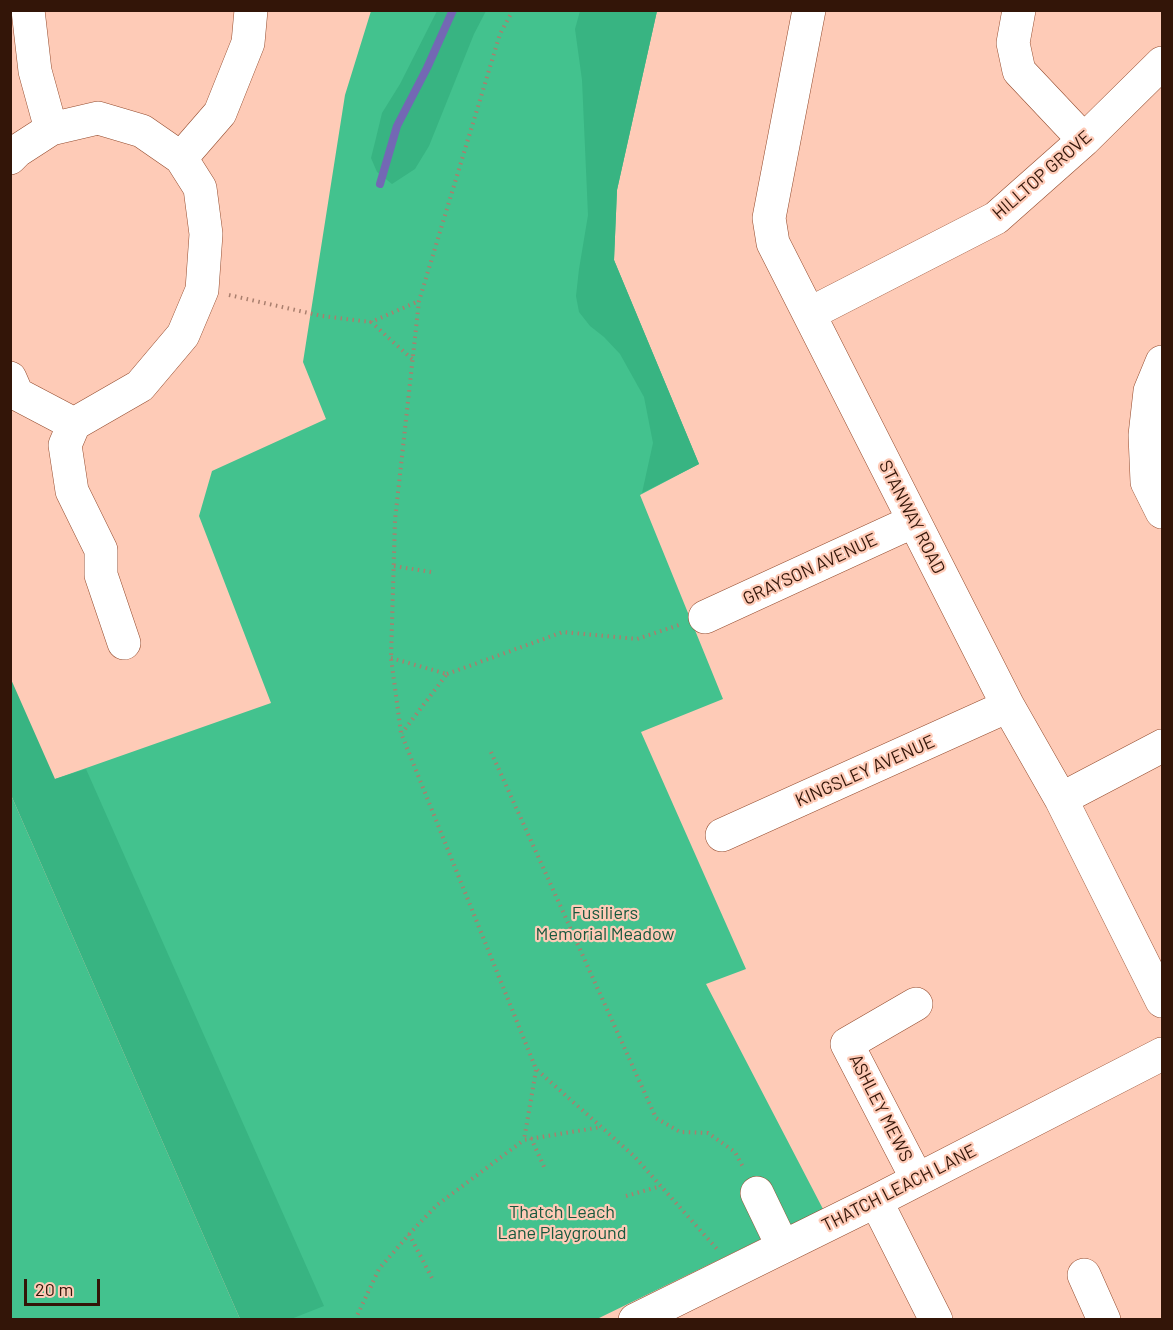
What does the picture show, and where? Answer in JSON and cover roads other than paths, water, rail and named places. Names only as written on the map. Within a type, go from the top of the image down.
[{"type":"street","points":[[28,10],[35,71],[51,129]]},
{"type":"street","points":[[181,158],[220,112],[248,43],[251,10]]},
{"type":"street","name":"STANWAY ROAD","points":[[809,10],[769,218],[773,243],[1008,706],[1061,800],[1162,1001]]},
{"type":"street","points":[[1019,10],[1013,43],[1019,71],[1084,140]]},
{"type":"street","name":"HILLTOP GROVE","points":[[809,314],[996,218],[1084,140],[1162,63]]},
{"type":"street","points":[[10,159],[17,151],[51,129],[98,118],[142,130],[181,158],[200,188],[206,234],[202,290],[183,336],[140,386],[74,424],[65,445],[72,491],[101,550],[101,575],[124,643]]},
{"type":"street","points":[[1162,362],[1150,391],[1145,435],[1147,482],[1162,512]]},
{"type":"street","points":[[10,378],[17,394],[74,424]]},
{"type":"street","name":"GRAYSON AVENUE","points":[[705,617],[914,521]]},
{"type":"street","name":"KINGSLEY AVENUE","points":[[722,836],[1008,706]]},
{"type":"street","points":[[1061,800],[1162,746]]},
{"type":"street","name":"ASHLEY MEWS","points":[[916,1004],[848,1044],[917,1179]]},
{"type":"street","name":"THATCH LEACH LANE","points":[[635,1320],[876,1201],[1162,1054]]},
{"type":"street","points":[[757,1193],[783,1247]]},
{"type":"street","points":[[876,1201],[936,1320]]},
{"type":"street","points":[[1084,1275],[1104,1320]]},
{"type":"waterway","points":[[380,184],[397,126],[427,68],[453,10]]},
{"type":"park label","name":"Fusiliers Memorial Meadow","points":[[605,923]]},
{"type":"park label","name":"Thatch Leach Lane Playground","points":[[562,1222]]}]
